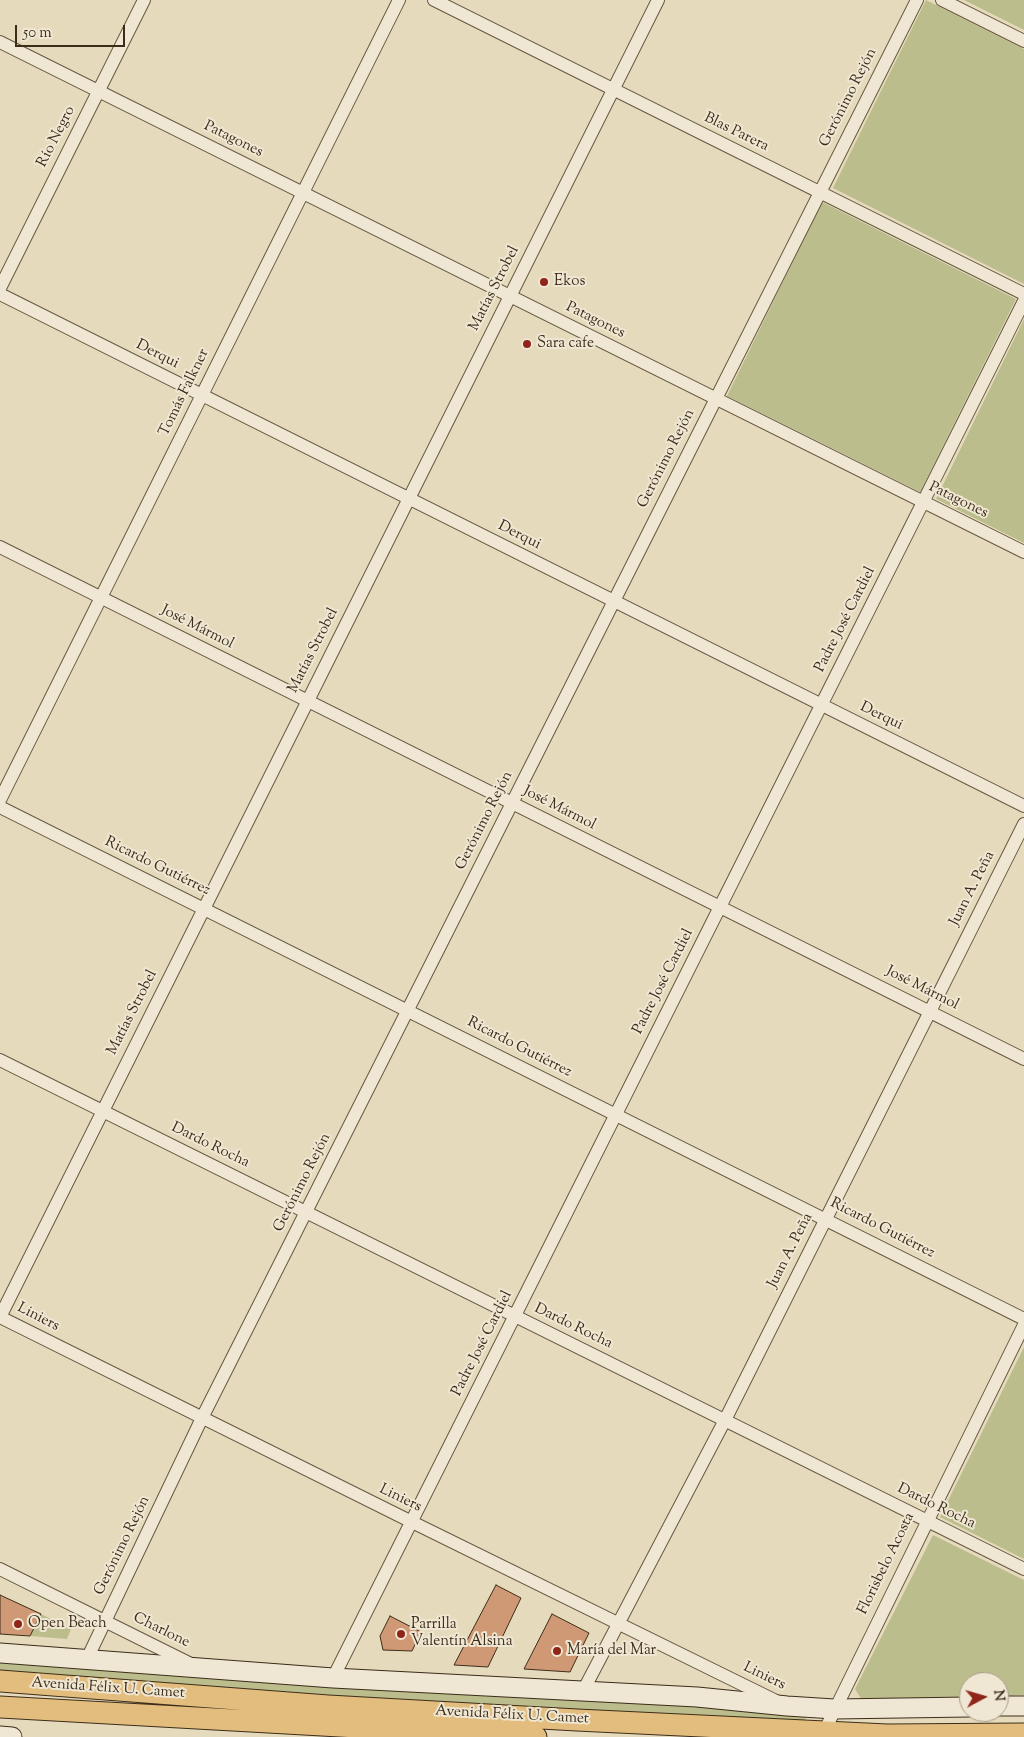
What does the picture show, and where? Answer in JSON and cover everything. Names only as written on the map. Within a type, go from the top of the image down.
[{"type":"main road","name":"Avenida Félix U. Camet","points":[[0,1653],[333,1678],[697,1697],[834,1709],[959,1706]]},
{"type":"main road","name":"Avenida Félix U. Camet","points":[[0,1681],[328,1706],[822,1734],[1024,1734]]},
{"type":"main road","points":[[1009,1706],[1024,1706]]},
{"type":"main road","name":"Avenida Félix U. Camet","points":[[0,1707],[536,1737]]},
{"type":"main road","points":[[0,1736],[12,1737]]},
{"type":"street","name":"Río Negro","points":[[0,288],[144,0]]},
{"type":"street","name":"Tomás Falkner","points":[[0,800],[399,0]]},
{"type":"street","name":"Blas Parera","points":[[434,0],[1024,294]]},
{"type":"street","name":"Matías Strobel","points":[[0,1317],[658,0]]},
{"type":"street","name":"Gerónimo Rejón","points":[[87,1659],[202,1418],[917,0]]},
{"type":"street","points":[[942,0],[1024,41]]},
{"type":"street","name":"Patagones","points":[[0,42],[1024,552]]},
{"type":"street","name":"Derqui","points":[[0,294],[1024,806]]},
{"type":"street","name":"Padre José Cardiel","points":[[333,1678],[1024,301]]},
{"type":"street","name":"José Mármol","points":[[0,547],[1024,1059]]},
{"type":"street","name":"Ricardo Gutiérrez","points":[[0,807],[1024,1319]]},
{"type":"street","name":"Juan A. Peña","points":[[583,1691],[725,1420],[1024,824]]},
{"type":"street","name":"Dardo Rocha","points":[[0,1060],[1024,1569]]},
{"type":"street","name":"Liniers","points":[[0,1317],[617,1624],[787,1706]]},
{"type":"street","name":"Florisbelo Acosta","points":[[822,1734],[1024,1326]]},
{"type":"street","name":"Charlone","points":[[0,1570],[200,1668]]},
{"type":"green space","points":[[926,0],[1024,49],[1024,284],[833,188]]},
{"type":"green space","points":[[964,0],[1024,0],[1024,30]]},
{"type":"green space","points":[[822,202],[1016,299],[920,492],[727,396]]},
{"type":"green space","points":[[1024,319],[1024,543],[936,499]]},
{"type":"green space","points":[[1024,1347],[1024,1559],[940,1517]]},
{"type":"green space","points":[[933,1535],[1024,1580],[1024,1695],[1009,1696],[1009,1672],[959,1672],[959,1697],[862,1700],[855,1689]]},
{"type":"green space","points":[[41,1614],[71,1629],[67,1639],[30,1636]]},
{"type":"green space","points":[[0,1661],[696,1704],[806,1716],[806,1718],[804,1721],[331,1697],[0,1672]]},
{"type":"building","points":[[496,1585],[521,1598],[488,1667],[454,1665]]},
{"type":"building","name":"Open Beach","points":[[0,1595],[41,1614],[30,1636],[0,1634]]},
{"type":"building","name":"María del Mar","points":[[552,1614],[589,1633],[570,1672],[524,1669]]},
{"type":"building","name":"Parrilla Valentín Alsina","points":[[390,1616],[421,1632],[412,1651],[383,1650],[380,1636]]},
{"type":"place","name":"Ekos","points":[[544,282]]},
{"type":"place","name":"Sara cafe","points":[[527,344]]},
{"type":"place","name":"Open Beach","points":[[18,1624]]},
{"type":"place","name":"Parrilla Valentín Alsina","points":[[401,1634]]},
{"type":"place","name":"María del Mar","points":[[557,1651]]}]
